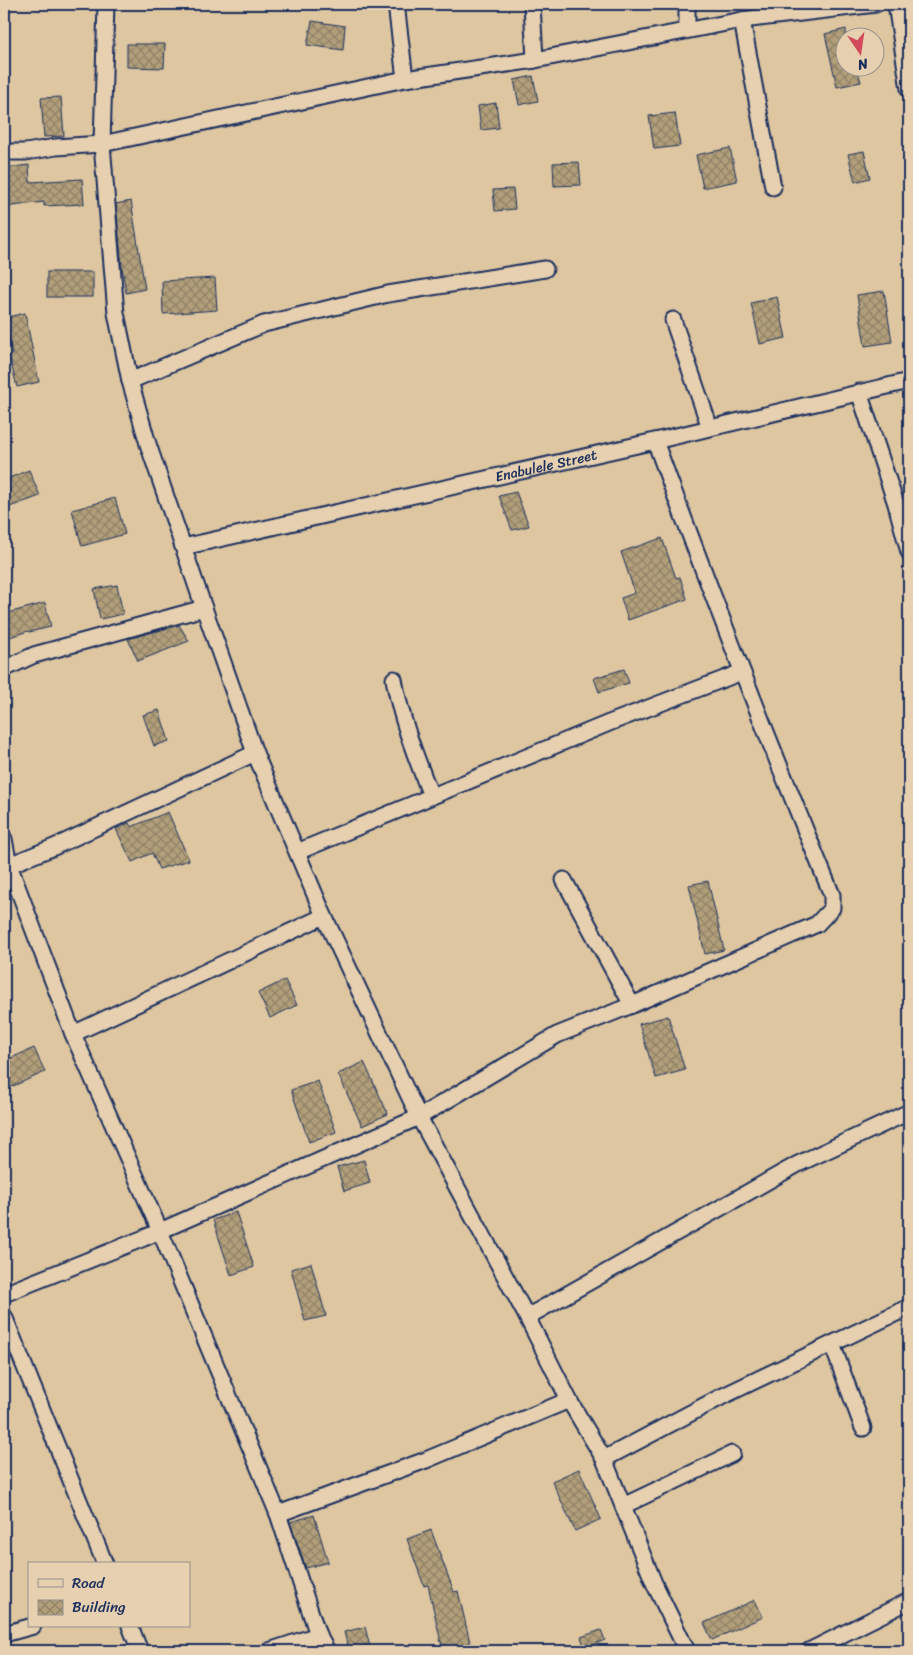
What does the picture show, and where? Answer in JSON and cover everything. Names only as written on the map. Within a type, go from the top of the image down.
[{"type":"street","points":[[106,4],[102,144],[116,313],[130,381],[148,444],[255,754],[324,916],[419,1117],[527,1317],[569,1400],[604,1459],[654,1584],[687,1651]]},
{"type":"street","points":[[396,4],[405,79]]},
{"type":"street","points":[[532,4],[535,60]]},
{"type":"street","points":[[687,4],[687,30]]},
{"type":"street","points":[[4,152],[26,152],[56,147],[102,144],[405,79],[535,60],[742,20],[876,4]]},
{"type":"street","points":[[896,4],[909,89]]},
{"type":"street","points":[[742,20],[773,187]]},
{"type":"street","points":[[130,381],[264,324],[388,294],[545,269]]},
{"type":"street","points":[[672,320],[710,428]]},
{"type":"street","name":"Enabulele Street","points":[[183,547],[655,441],[909,381]]},
{"type":"street","points":[[859,392],[896,504],[909,552]]},
{"type":"street","points":[[4,1294],[160,1231],[419,1117],[557,1035],[632,1005],[817,924],[832,908],[832,895],[742,672],[655,441]]},
{"type":"street","points":[[4,668],[34,655],[204,608]]},
{"type":"street","points":[[296,852],[609,723],[742,672]]},
{"type":"street","points":[[394,679],[398,704],[408,737],[431,796]]},
{"type":"street","points":[[7,866],[54,847],[255,754]]},
{"type":"street","points":[[4,839],[7,866],[73,1034],[160,1231],[278,1514],[318,1635],[327,1651]]},
{"type":"street","points":[[564,880],[632,1005]]},
{"type":"street","points":[[73,1034],[324,916]]},
{"type":"street","points":[[527,1317],[798,1164],[909,1112]]},
{"type":"street","points":[[604,1459],[721,1397],[909,1307]]},
{"type":"street","points":[[4,1316],[104,1562]]},
{"type":"street","points":[[832,1344],[863,1428]]},
{"type":"street","points":[[278,1514],[426,1460],[569,1400]]},
{"type":"street","points":[[623,1506],[732,1454]]},
{"type":"street","points":[[809,1651],[909,1601]]},
{"type":"street","points":[[4,1634],[28,1627]]},
{"type":"street","points":[[131,1628],[140,1651]]},
{"type":"street","points":[[269,1651],[318,1635]]},
{"type":"building","points":[[312,21],[345,26],[343,50],[307,45]]},
{"type":"building","points":[[836,31],[836,78],[860,78],[861,82],[837,87],[825,34]]},
{"type":"building","points":[[127,44],[165,44],[164,68],[127,67]]},
{"type":"building","points":[[533,76],[538,101],[519,105],[514,80]]},
{"type":"building","points":[[61,97],[64,136],[44,137],[41,98]]},
{"type":"building","points":[[496,103],[499,128],[481,130],[478,106]]},
{"type":"building","points":[[675,113],[680,146],[654,149],[649,116]]},
{"type":"building","points":[[730,148],[737,181],[703,188],[696,155]]},
{"type":"building","points":[[864,151],[870,178],[855,182],[848,154]]},
{"type":"building","points":[[579,162],[581,185],[554,186],[553,163]]},
{"type":"building","points":[[29,165],[30,182],[82,179],[84,204],[44,206],[44,202],[5,207],[4,168]]},
{"type":"building","points":[[513,189],[515,209],[495,211],[493,190]]},
{"type":"building","points":[[131,201],[145,289],[126,293],[116,204]]},
{"type":"building","points":[[47,272],[93,272],[93,297],[47,297]]},
{"type":"building","points":[[215,278],[217,310],[163,314],[162,281]]},
{"type":"building","points":[[884,291],[892,342],[865,346],[857,295]]},
{"type":"building","points":[[777,297],[786,338],[760,344],[751,303]]},
{"type":"building","points":[[25,313],[39,382],[17,387],[9,355],[12,355],[4,318]]},
{"type":"building","points":[[29,470],[40,496],[4,509],[4,480]]},
{"type":"building","points":[[516,492],[529,526],[512,530],[499,496]]},
{"type":"building","points":[[115,498],[125,534],[82,546],[72,510]]},
{"type":"building","points":[[662,538],[676,578],[680,577],[687,599],[628,620],[621,598],[635,593],[621,552]]},
{"type":"building","points":[[117,585],[123,614],[100,619],[94,589]]},
{"type":"building","points":[[45,603],[51,627],[28,631],[4,639],[4,614]]},
{"type":"building","points":[[179,625],[189,641],[138,661],[128,639]]},
{"type":"building","points":[[624,669],[629,683],[599,692],[594,678]]},
{"type":"building","points":[[159,710],[169,741],[154,746],[143,715]]},
{"type":"building","points":[[168,812],[189,860],[159,869],[152,853],[132,862],[116,829],[129,823],[131,827]]},
{"type":"building","points":[[708,881],[724,950],[705,954],[689,885]]},
{"type":"building","points":[[285,980],[297,1005],[270,1018],[258,993]]},
{"type":"building","points":[[668,1016],[685,1070],[656,1078],[639,1024]]},
{"type":"building","points":[[34,1048],[45,1072],[4,1090],[4,1061]]},
{"type":"building","points":[[364,1062],[388,1114],[362,1126],[338,1074]]},
{"type":"building","points":[[318,1081],[336,1132],[309,1142],[291,1090]]},
{"type":"building","points":[[364,1160],[370,1183],[344,1191],[337,1167]]},
{"type":"building","points":[[236,1212],[254,1267],[231,1275],[213,1220]]},
{"type":"building","points":[[311,1263],[326,1316],[305,1321],[291,1269]]},
{"type":"building","points":[[579,1469],[601,1519],[575,1531],[552,1481]]},
{"type":"building","points":[[314,1515],[328,1562],[306,1568],[290,1522]]},
{"type":"building","points":[[431,1530],[454,1592],[458,1591],[472,1651],[443,1651],[428,1585],[424,1586],[407,1539]]},
{"type":"building","points":[[755,1600],[763,1617],[712,1640],[704,1623]]},
{"type":"building","points":[[365,1627],[371,1651],[349,1651],[344,1632]]},
{"type":"building","points":[[601,1630],[605,1640],[585,1648],[581,1637]]}]
